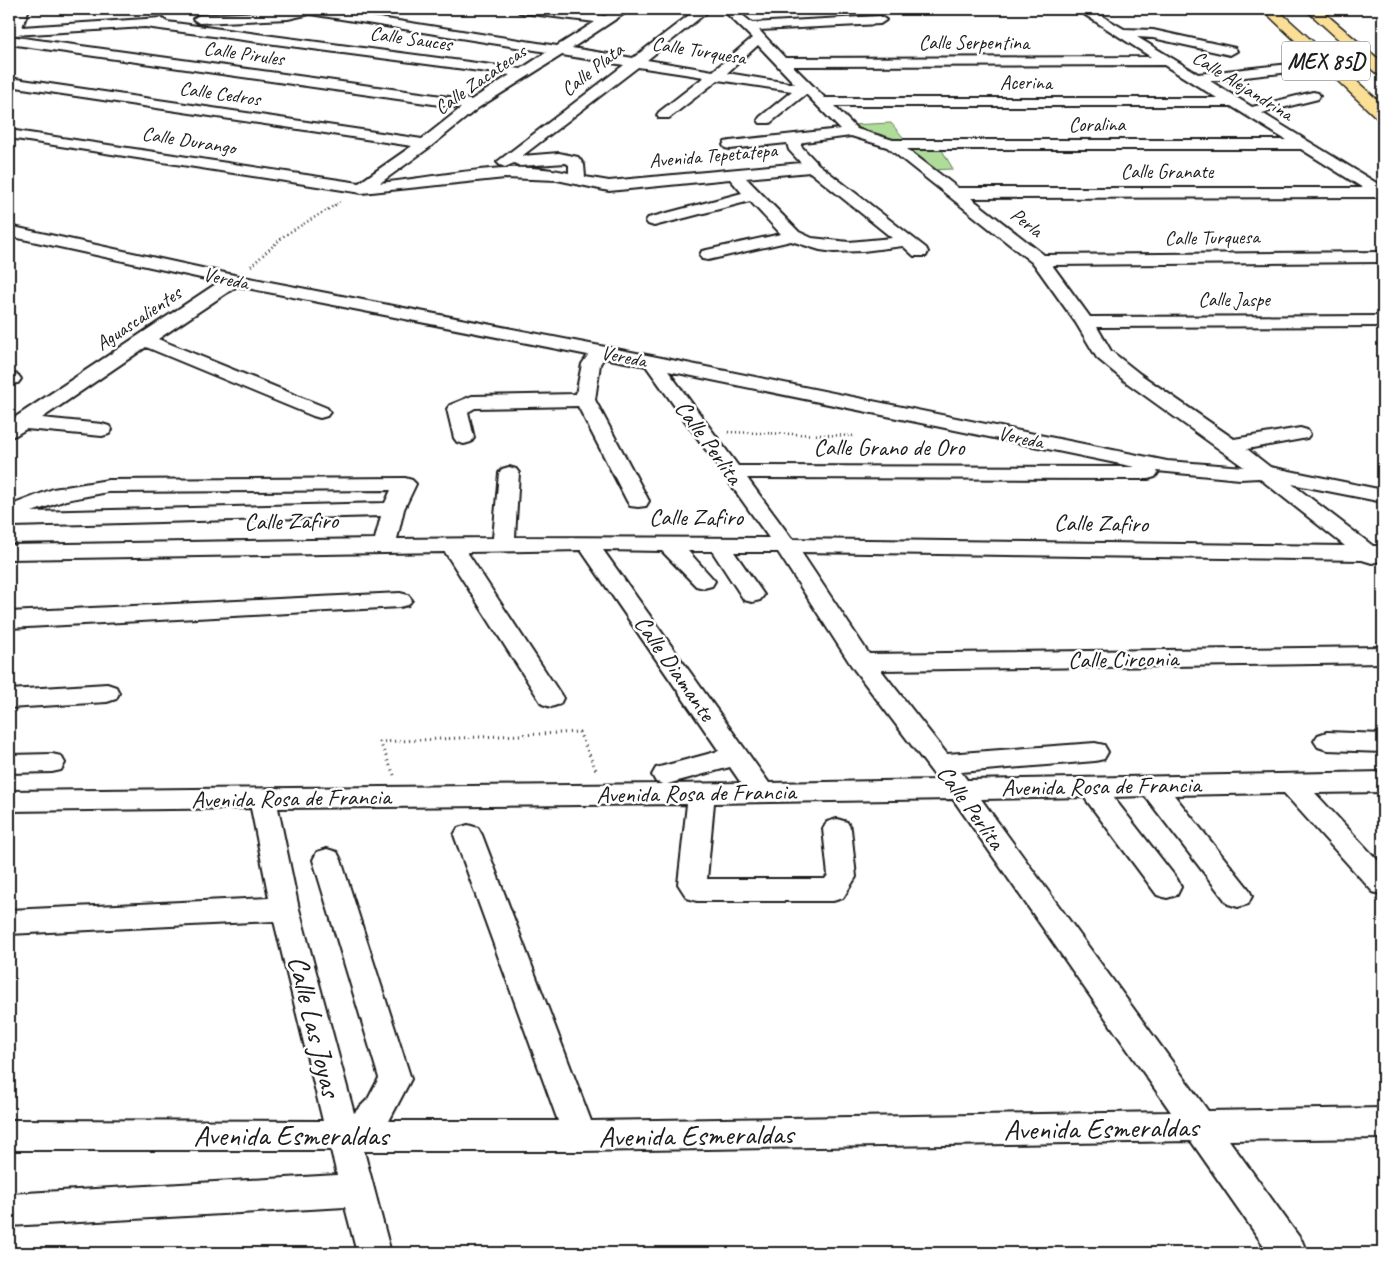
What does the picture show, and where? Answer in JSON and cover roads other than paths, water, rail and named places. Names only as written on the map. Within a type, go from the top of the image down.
[{"type":"highway","name":"MEX 85D","points":[[1269,9],[1383,114]]},
{"type":"highway","name":"MEX 85D","points":[[1312,9],[1383,71]]},
{"type":"street","points":[[10,34],[23,9]]},
{"type":"street","points":[[101,26],[105,9]]},
{"type":"street","points":[[523,9],[607,20]]},
{"type":"street","name":"Calle Zacatecas","points":[[362,188],[425,144],[473,105],[625,9]]},
{"type":"street","name":"Calle Plata","points":[[505,162],[705,9]]},
{"type":"street","name":"Perla","points":[[728,9],[749,27],[804,88],[852,132],[892,144],[1040,260],[1085,322],[1104,354],[1133,378],[1230,446],[1379,557]]},
{"type":"street","points":[[826,9],[841,22]]},
{"type":"street","name":"Calle Alejandrina","points":[[1082,9],[1382,193]]},
{"type":"street","name":"Calle Turquesa","points":[[145,23],[184,17],[288,15],[314,10],[804,88]]},
{"type":"street","points":[[749,27],[880,20]]},
{"type":"street","points":[[10,34],[145,23]]},
{"type":"street","name":"Calle Sauces","points":[[145,23],[523,73]]},
{"type":"street","points":[[1120,32],[1153,34],[1230,50]]},
{"type":"street","name":"Calle Pirules","points":[[10,34],[473,105]]},
{"type":"street","points":[[664,114],[718,74],[759,38]]},
{"type":"street","name":"Calle Serpentina","points":[[781,62],[1168,61]]},
{"type":"street","points":[[1195,79],[1290,68]]},
{"type":"street","name":"Calle Cedros","points":[[9,82],[425,144]]},
{"type":"street","points":[[765,120],[804,88]]},
{"type":"street","points":[[1249,112],[1313,96]]},
{"type":"street","name":"Acerina","points":[[820,102],[1232,102]]},
{"type":"street","name":"Avenida Tepetatepa","points":[[730,145],[852,132]]},
{"type":"street","name":"Calle Durango","points":[[9,134],[362,188]]},
{"type":"street","name":"Avenida Tepetatepa","points":[[801,138],[794,142],[794,147],[813,167]]},
{"type":"street","name":"Coralina","points":[[892,144],[1302,145]]},
{"type":"street","points":[[386,171],[567,157],[574,160],[576,164],[577,179]]},
{"type":"street","points":[[813,167],[920,252]]},
{"type":"street","name":"Avenida Tepetatepa","points":[[362,188],[383,188],[442,178],[488,174],[555,175],[577,179],[593,185],[609,186],[813,167]]},
{"type":"street","points":[[733,174],[794,236],[806,242],[825,246],[858,247],[906,241]]},
{"type":"street","name":"Calle Granate","points":[[953,193],[1382,193]]},
{"type":"street","points":[[654,221],[753,195]]},
{"type":"street","name":"Vereda","points":[[9,231],[234,280],[652,362],[1167,467],[1240,473],[1264,472],[1383,496]]},
{"type":"street","points":[[708,255],[794,236]]},
{"type":"street","name":"Calle Turquesa","points":[[1040,260],[1383,257]]},
{"type":"street","name":"Aguascalientes","points":[[15,426],[234,280]]},
{"type":"street","name":"Calle Jaspe","points":[[1085,322],[1383,322]]},
{"type":"street","points":[[144,340],[320,412]]},
{"type":"street","points":[[599,352],[591,364],[586,400],[638,501]]},
{"type":"street","name":"Calle Perlita","points":[[652,362],[784,544],[862,662],[959,788],[1290,1253]]},
{"type":"street","points":[[464,438],[457,409],[472,402],[586,400]]},
{"type":"street","points":[[15,426],[102,430]]},
{"type":"street","points":[[1230,446],[1300,434]]},
{"type":"street","name":"Calle Grano de Oro","points":[[730,472],[1145,473],[1155,472],[1167,467]]},
{"type":"street","points":[[503,544],[509,473]]},
{"type":"street","name":"Vereda","points":[[1240,473],[1284,487],[1383,508]]},
{"type":"street","points":[[9,513],[61,494],[108,486],[405,484],[393,509],[384,546]]},
{"type":"street","points":[[9,519],[393,509]]},
{"type":"street","name":"Calle Zafiro","points":[[9,552],[587,543],[784,544],[1379,557]]},
{"type":"street","name":"Calle Diamante","points":[[587,543],[762,793]]},
{"type":"street","points":[[668,544],[704,581]]},
{"type":"street","points":[[720,544],[723,552],[752,595]]},
{"type":"street","points":[[452,545],[551,698]]},
{"type":"street","points":[[9,620],[400,600]]},
{"type":"street","name":"Calle Circonia","points":[[862,662],[1383,655]]},
{"type":"street","points":[[9,699],[107,693]]},
{"type":"street","points":[[1327,741],[1383,744]]},
{"type":"street","points":[[940,764],[1095,752]]},
{"type":"street","points":[[665,775],[736,756]]},
{"type":"street","points":[[9,764],[52,763]]},
{"type":"street","name":"Avenida Rosa de Francia","points":[[9,801],[762,793],[959,788],[1383,782]]},
{"type":"street","points":[[1290,783],[1383,884]]},
{"type":"street","points":[[1152,786],[1238,896]]},
{"type":"street","points":[[1091,787],[1167,887]]},
{"type":"street","points":[[702,793],[692,884],[697,890],[832,890],[842,877],[837,829]]},
{"type":"street","name":"Calle Las Joyas","points":[[262,798],[285,909],[348,1135],[357,1190],[374,1253]]},
{"type":"street","points":[[468,835],[580,1136]]},
{"type":"street","points":[[327,860],[396,1079],[379,1109],[348,1135]]},
{"type":"street","points":[[9,922],[285,909]]},
{"type":"street","name":"Avenida Esmeraldas","points":[[9,1135],[580,1136],[1383,1123]]},
{"type":"street","points":[[9,1210],[357,1190]]}]
